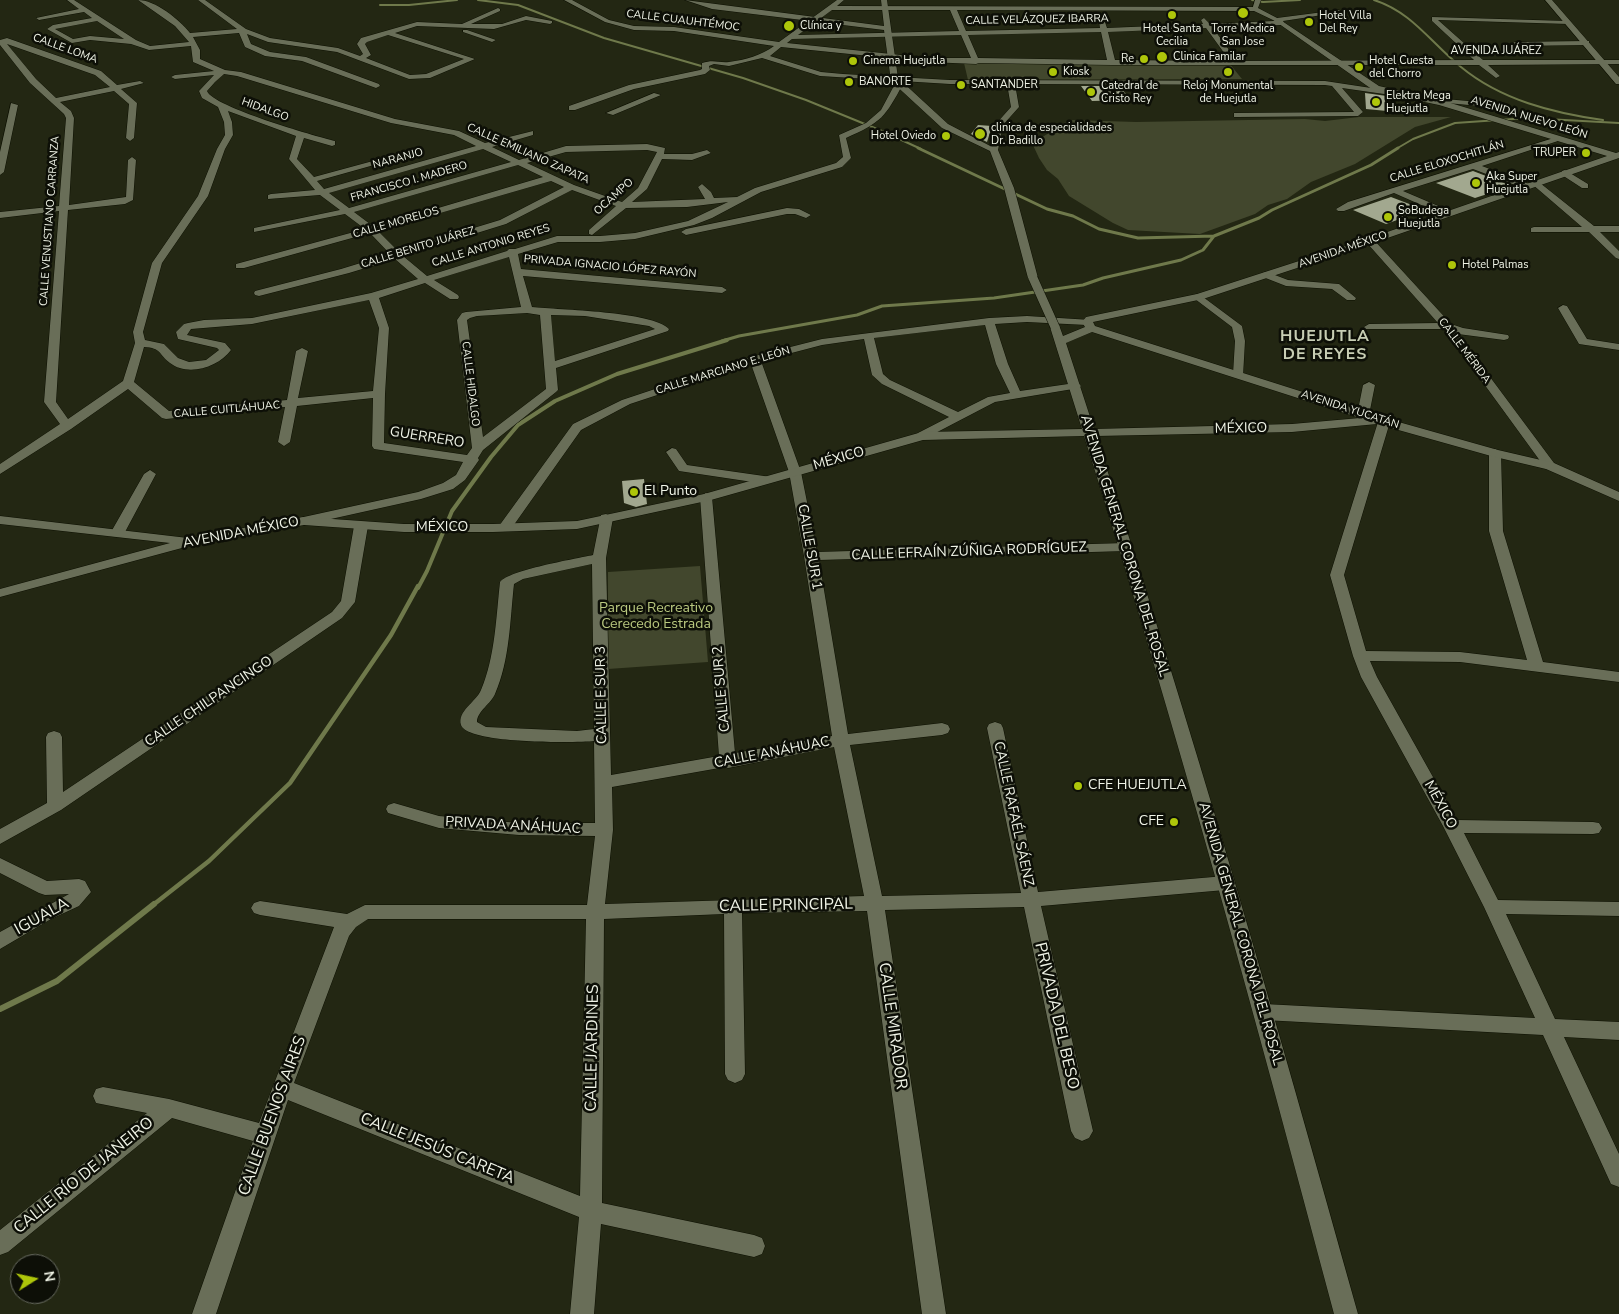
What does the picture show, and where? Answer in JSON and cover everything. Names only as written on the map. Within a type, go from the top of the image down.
[{"type":"street","points":[[70,0],[133,42],[149,48],[192,44],[186,30],[142,0]]},
{"type":"street","points":[[201,0],[244,30],[268,40],[338,50],[409,77],[421,77],[471,59],[388,33]]},
{"type":"street","name":"CALLE CUAUHTÉMOC","points":[[566,0],[593,12],[607,21],[634,28],[674,29],[782,45],[892,57],[976,62],[1112,63]]},
{"type":"street","points":[[688,0],[712,7],[816,19],[888,31]]},
{"type":"street","points":[[572,108],[632,86],[702,72],[706,70],[705,65],[713,62],[729,64],[766,56],[841,0]]},
{"type":"street","points":[[884,0],[897,81],[945,126],[994,150],[999,125],[1015,107],[1010,81]]},
{"type":"street","points":[[1254,9],[1258,0]]},
{"type":"street","points":[[1548,0],[1619,82]]},
{"type":"street","points":[[830,8],[1254,9],[1279,22],[1343,63],[1376,88],[1391,93]]},
{"type":"street","points":[[953,9],[976,62]]},
{"type":"street","points":[[1098,9],[1112,63]]},
{"type":"street","points":[[1197,9],[1236,63]]},
{"type":"street","points":[[39,18],[84,10]]},
{"type":"street","points":[[462,26],[498,10]]},
{"type":"street","name":"CALLE VELÁZQUEZ IBARRA","points":[[793,37],[888,31],[963,33],[1208,26],[1279,22],[1339,12]]},
{"type":"street","points":[[361,58],[367,55],[361,44],[364,40],[418,24],[503,26],[526,18],[550,22]]},
{"type":"street","points":[[1496,76],[1434,18],[1567,23]]},
{"type":"street","points":[[97,19],[53,27],[50,30],[72,41],[90,38],[133,42]]},
{"type":"street","points":[[445,25],[492,40],[483,43]]},
{"type":"street","points":[[189,35],[244,30]]},
{"type":"street","points":[[244,30],[242,31],[248,45],[268,54],[303,59],[376,86]]},
{"type":"street","name":"CALLE LOMA","points":[[2,37],[98,72],[134,103],[130,138]]},
{"type":"street","name":"CALLE VENUSTIANO CARRANZA","points":[[2,37],[3,43],[32,81],[53,102],[68,113],[70,118],[50,402],[67,426]]},
{"type":"street","points":[[1515,44],[1586,43]]},
{"type":"street","name":"CALLE EMILIANO ZAPATA","points":[[192,44],[198,52],[196,60],[223,72],[394,121],[456,133],[571,188],[622,205],[710,202],[740,198]]},
{"type":"street","points":[[457,54],[466,50]]},
{"type":"street","points":[[766,56],[820,74],[897,81]]},
{"type":"street","name":"AVENIDA JUÁREZ","points":[[1112,63],[1619,62]]},
{"type":"street","points":[[1608,68],[1619,69]]},
{"type":"street","points":[[175,78],[223,72]]},
{"type":"street","name":"HIDALGO","points":[[223,72],[212,80],[203,91],[205,96],[222,106],[301,135],[332,143]]},
{"type":"street","name":"AVENIDA NUEVO LEÓN","points":[[897,81],[1334,84],[1426,99],[1489,116],[1618,156]]},
{"type":"street","name":"CALLE ANTONIO REYES","points":[[140,343],[161,346],[175,362],[188,366],[207,364],[223,355],[225,350],[221,345],[182,337],[181,332],[188,326],[204,323],[252,321],[373,296],[557,238],[600,239],[647,233],[709,216],[758,190],[839,165],[847,158],[842,136],[868,125],[884,111],[897,81]]},
{"type":"street","points":[[1334,84],[1366,81]]},
{"type":"street","points":[[53,102],[140,83]]},
{"type":"street","points":[[1236,115],[1358,114],[1359,112],[1334,84]]},
{"type":"street","points":[[610,113],[657,95],[632,86]]},
{"type":"street","points":[[1426,99],[1490,105]]},
{"type":"street","points":[[0,172],[4,126],[14,105]]},
{"type":"street","points":[[0,470],[128,383],[140,343],[138,332],[157,262],[203,196],[221,149],[229,135],[228,122],[222,106]]},
{"type":"street","name":"NARANJO","points":[[271,197],[322,192],[530,133]]},
{"type":"street","points":[[301,135],[292,159],[322,192],[372,230],[395,254],[425,279],[454,297]]},
{"type":"street","name":"CALLE ELOXOCHITLÁN","points":[[1341,209],[1394,190],[1560,139]]},
{"type":"street","name":"FRANCISCO I. MADERO","points":[[257,230],[348,212],[566,149],[647,147],[661,153],[692,157],[707,153]]},
{"type":"street","name":"AVENIDA GENERAL CORONA DEL ROSAL","points":[[994,150],[1009,188],[1033,278],[1058,334],[1076,386],[1126,547],[1264,1012],[1346,1314]]},
{"type":"street","name":"OCAMPO","points":[[592,232],[642,189],[661,153]]},
{"type":"street","name":"AVENIDA MÉXICO","points":[[1089,323],[1198,297],[1370,241],[1565,172],[1618,156]]},
{"type":"street","points":[[312,180],[395,158]]},
{"type":"street","points":[[0,215],[125,201],[130,198],[132,160]]},
{"type":"street","points":[[1474,166],[1530,184],[1592,230],[1619,256]]},
{"type":"street","points":[[1565,172],[1585,186]]},
{"type":"street","name":"CALLE MORELOS","points":[[240,266],[551,178]]},
{"type":"street","points":[[702,187],[708,194],[710,202]]},
{"type":"street","name":"CALLE BENITO JUÁREZ","points":[[259,293],[344,271],[504,222],[571,188]]},
{"type":"street","points":[[1394,190],[1447,213]]},
{"type":"street","points":[[647,233],[691,232],[796,210],[806,216]]},
{"type":"street","points":[[1534,230],[1619,229]]},
{"type":"street","name":"CALLE MÉRIDA","points":[[1370,241],[1447,326],[1550,466]]},
{"type":"street","name":"PRIVADA IGNACIO LÓPEZ RAYÓN","points":[[512,251],[517,272],[722,290]]},
{"type":"street","points":[[517,272],[527,310],[585,313],[652,323],[664,329],[549,367],[545,312]]},
{"type":"street","points":[[1267,275],[1286,283],[1335,286],[1351,298]]},
{"type":"street","points":[[373,296],[384,328],[379,394]]},
{"type":"street","points":[[1198,297],[1237,326],[1240,341],[1239,374]]},
{"type":"street","points":[[1562,308],[1583,342],[1619,346]]},
{"type":"street","name":"CALLE HIDALGO","points":[[475,454],[462,320],[466,315],[477,313],[527,310]]},
{"type":"street","name":"CALLE MARCIANO E. LEÓN","points":[[500,527],[577,426],[626,402],[755,359],[822,342],[989,321],[1027,319],[1089,323]]},
{"type":"street","points":[[989,321],[1002,364],[1016,394]]},
{"type":"street","points":[[1058,334],[1089,323]]},
{"type":"street","name":"AVENIDA YUCATÁN","points":[[1089,323],[1382,421],[1495,453],[1550,466],[1619,497]]},
{"type":"street","points":[[1369,327],[1447,326],[1461,331],[1504,337]]},
{"type":"street","points":[[868,335],[878,375],[886,382],[957,416]]},
{"type":"street","points":[[284,442],[302,351]]},
{"type":"street","name":"CALLE SUR 1","points":[[755,359],[795,472],[811,556],[841,740]]},
{"type":"street","name":"AVENIDA MÉXICO","points":[[0,593],[192,541],[304,521],[421,495],[448,486],[461,477],[475,454],[552,390],[549,367]]},
{"type":"street","name":"CALLE CUITLÁHUAC","points":[[128,383],[166,415],[379,394]]},
{"type":"street","points":[[1364,415],[1368,385]]},
{"type":"street","points":[[922,436],[992,399],[1076,386]]},
{"type":"street","name":"GUERRERO","points":[[379,394],[378,446],[475,454]]},
{"type":"street","name":"MÉXICO","points":[[304,521],[404,528],[577,525],[706,497],[922,436],[1292,428],[1382,421],[1337,575],[1360,656],[1369,677],[1452,826],[1493,907],[1619,1176]]},
{"type":"street","points":[[672,452],[683,468],[766,480]]},
{"type":"street","points":[[1495,453],[1496,531],[1537,668]]},
{"type":"street","points":[[118,532],[150,474]]},
{"type":"street","name":"CALLE SUR 2","points":[[706,497],[728,762]]},
{"type":"street","name":"CALLE E SUR 3","points":[[603,783],[599,558],[606,518]]},
{"type":"street","points":[[0,520],[192,541]]},
{"type":"street","name":"CALLE CHILPANCINGO","points":[[0,837],[55,806],[337,615],[348,602],[361,526]]},
{"type":"street","name":"CALLE EFRAÍN ZÚÑIGA RODRÍGUEZ","points":[[811,556],[1126,547]]},
{"type":"street","points":[[599,558],[519,576],[507,582],[497,667],[487,695],[469,716],[469,725],[484,732],[577,737],[603,734]]},
{"type":"street","points":[[1360,656],[1460,658],[1619,677]]},
{"type":"street","name":"CALLE RAFAÉL SÁENZ","points":[[995,728],[1030,900]]},
{"type":"street","name":"CALLE ANÁHUAC","points":[[603,783],[728,762],[841,740],[942,729]]},
{"type":"street","points":[[54,737],[55,806]]},
{"type":"street","name":"CALLE MIRADOR","points":[[841,740],[875,904],[934,1314]]},
{"type":"street","name":"CALLE JARDINES","points":[[582,1314],[591,1211],[595,912],[604,830],[603,783]]},
{"type":"street","name":"PRIVADA ANÁHUAC","points":[[394,809],[439,822],[519,829],[604,830]]},
{"type":"street","points":[[1452,826],[1593,828]]},
{"type":"street","name":"IGUALA","points":[[0,865],[45,888],[78,886],[82,892],[73,901],[45,914],[0,941]]},
{"type":"street","name":"CALLE PRINCIPAL","points":[[349,922],[365,912],[595,912],[733,906],[1030,900],[1225,883]]},
{"type":"street","name":"PRIVADA DEL BESO","points":[[1030,900],[1082,1131]]},
{"type":"street","points":[[733,906],[735,1074]]},
{"type":"street","points":[[1493,907],[1619,909]]},
{"type":"street","points":[[260,908],[349,922]]},
{"type":"street","name":"CALLE BUENOS AIRES","points":[[204,1314],[282,1088],[341,932],[349,922]]},
{"type":"street","points":[[1264,1012],[1619,1031]]},
{"type":"street","name":"CALLE JESÚS CARETA","points":[[282,1088],[591,1211],[754,1246]]},
{"type":"street","points":[[104,1096],[169,1108],[266,1135]]},
{"type":"street","name":"CALLE RÍO DE JANEIRO","points":[[0,1244],[169,1108]]},
{"type":"green space","points":[[964,63],[1229,63],[1242,79],[968,80]]},
{"type":"green space","points":[[1359,117],[1451,117],[1415,127],[1355,164],[1311,182],[1287,199],[1268,205],[1255,214],[1200,234],[1128,230],[1113,223],[1069,196],[1058,179],[1047,170],[1032,143],[1056,129],[1060,124],[1073,120],[1136,122],[1305,119],[1325,121]]},
{"type":"green space","name":"Parque Recreativo Cerecedo Estrada","points":[[700,566],[708,662],[608,669],[608,572]]},
{"type":"building","points":[[1081,86],[1119,86],[1131,100],[1092,101]]},
{"type":"building","name":"Elektra Mega Huejutla","points":[[1365,93],[1387,96],[1387,111],[1366,109]]},
{"type":"building","points":[[978,125],[992,126],[987,142],[971,134]]},
{"type":"building","name":"Aka Super Huejutla","points":[[1473,171],[1512,186],[1475,198],[1436,183]]},
{"type":"building","name":"SoBudega Huejutla","points":[[1391,197],[1425,210],[1386,224],[1353,210]]},
{"type":"building","name":"El Punto","points":[[644,479],[647,504],[636,507],[624,503],[622,481]]},
{"type":"waterway","points":[[380,5],[409,5],[457,0]]},
{"type":"waterway","points":[[478,0],[518,5],[604,38],[743,78],[806,100],[921,149]]},
{"type":"waterway","points":[[1252,0],[1263,2],[1300,0]]},
{"type":"waterway","points":[[1374,0],[1387,5],[1410,20],[1450,58],[1493,88],[1547,109],[1603,120]]},
{"type":"waterway","points":[[1396,149],[1413,139],[1455,123],[1528,118],[1619,123]]},
{"type":"waterway","points":[[918,148],[1047,209],[1073,216],[1099,229],[1138,238],[1214,236]]},
{"type":"waterway","points":[[1214,236],[1259,218],[1272,210],[1371,165],[1398,148]]},
{"type":"waterway","points":[[722,341],[739,336],[857,315],[882,306],[994,298],[1083,285],[1103,278],[1181,260],[1203,250],[1214,236]]},
{"type":"waterway","points":[[418,588],[452,511],[491,457],[518,425],[555,401],[617,374],[727,340]]},
{"type":"waterway","points":[[153,905],[209,861],[290,783],[391,635],[418,586]]},
{"type":"waterway","points":[[0,1009],[57,981],[154,904]]},
{"type":"place","name":"Torre Medica San Jose","points":[[1243,13]]},
{"type":"place","name":"Hotel Santa Cecilia","points":[[1172,15]]},
{"type":"place","name":"Hotel Villa Del Rey","points":[[1309,22]]},
{"type":"place","name":"Clínica y","points":[[789,26]]},
{"type":"place","name":"Clinica Familar","points":[[1162,57]]},
{"type":"place","name":"Re","points":[[1144,59]]},
{"type":"place","name":"Cinema Huejutla","points":[[853,61]]},
{"type":"place","name":"Hotel Cuesta del Chorro","points":[[1359,67]]},
{"type":"place","name":"Kiosk","points":[[1053,72]]},
{"type":"place","name":"Reloj Monumental de Huejutla","points":[[1228,72]]},
{"type":"place","name":"BANORTE","points":[[849,82]]},
{"type":"place","name":"SANTANDER","points":[[961,85]]},
{"type":"place","name":"Catedral de Cristo Rey","points":[[1091,92]]},
{"type":"place","name":"Elektra Mega Huejutla","points":[[1376,102]]},
{"type":"place","name":"clinica de especialidades Dr. Badillo","points":[[980,134]]},
{"type":"place","name":"Hotel Oviedo","points":[[946,136]]},
{"type":"place","name":"TRUPER","points":[[1586,153]]},
{"type":"place","name":"Aka Super Huejutla","points":[[1476,183]]},
{"type":"place","name":"SoBudega Huejutla","points":[[1388,217]]},
{"type":"place","name":"Hotel Palmas","points":[[1452,265]]},
{"type":"place","name":"El Punto","points":[[634,492]]},
{"type":"place","name":"CFE HUEJUTLA","points":[[1078,786]]},
{"type":"place","name":"CFE","points":[[1174,822]]},
{"type":"district","name":"HUEJUTLA DE REYES","points":[[1325,346]]}]
